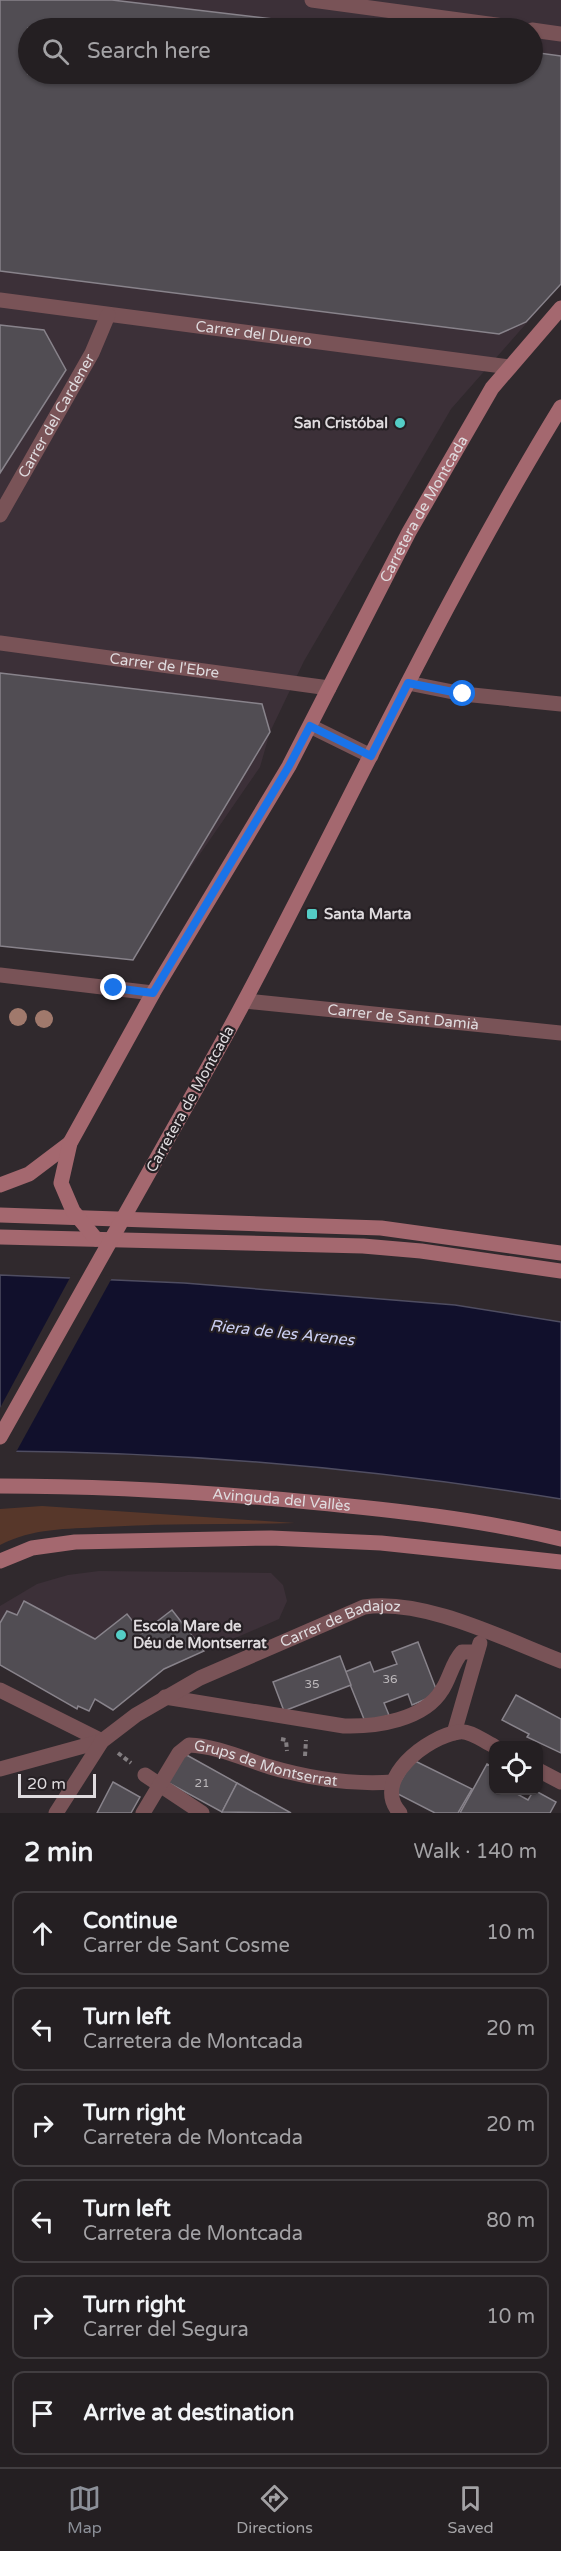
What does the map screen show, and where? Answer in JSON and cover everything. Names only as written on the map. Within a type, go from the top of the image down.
[{"type":"main road","name":"Carretera de Montcada","points":[[70,1143],[153,993],[289,766],[409,532],[492,388],[561,309]]},
{"type":"main road","name":"Carretera de Montcada","points":[[0,1437],[245,1001],[408,683],[528,460],[561,407]]},
{"type":"main road","points":[[0,1185],[29,1174],[70,1143]]},
{"type":"main road","points":[[70,1143],[61,1183],[67,1202],[78,1219],[96,1239]]},
{"type":"main road","points":[[0,1215],[371,1228],[561,1252]]},
{"type":"main road","points":[[0,1237],[363,1246],[421,1251],[561,1271]]},
{"type":"main road","name":"Avinguda del Vallès","points":[[0,1486],[156,1489],[385,1509],[523,1530],[561,1539]]},
{"type":"main road","points":[[0,1561],[32,1548],[75,1542],[271,1538],[381,1543],[561,1562]]},
{"type":"street","points":[[312,0],[444,18]]},
{"type":"street","points":[[543,32],[561,34]]},
{"type":"street","name":"Carrer del Duero","points":[[0,300],[510,368]]},
{"type":"street","name":"Carrer del Cardener","points":[[0,514],[92,353],[108,315]]},
{"type":"street","name":"Carrer de l'Ebre","points":[[0,643],[329,688]]},
{"type":"street","points":[[408,683],[463,694],[561,704]]},
{"type":"street","points":[[310,726],[371,756]]},
{"type":"street","points":[[0,975],[153,993]]},
{"type":"street","name":"Carrer de Sant Damià","points":[[245,1001],[561,1033]]},
{"type":"street","name":"Carrer de Badajoz","points":[[56,1813],[102,1741],[165,1697],[200,1678],[364,1607],[383,1604],[413,1608],[483,1631],[561,1661]]},
{"type":"street","points":[[454,1733],[483,1631]]},
{"type":"street","points":[[165,1697],[307,1721],[361,1726],[375,1725],[411,1714],[437,1697],[456,1658],[462,1652],[477,1652]]},
{"type":"street","points":[[0,1690],[102,1741]]},
{"type":"street","points":[[400,1813],[392,1800],[393,1782],[409,1758],[454,1733],[470,1733],[489,1743]]},
{"type":"street","points":[[0,1769],[102,1741]]},
{"type":"street","name":"Grups de Montserrat","points":[[143,1813],[152,1780],[189,1745],[208,1748],[304,1776],[366,1784],[393,1782]]},
{"type":"street","points":[[543,1773],[561,1782]]},
{"type":"street","points":[[152,1780],[202,1813]]},
{"type":"path","points":[[304,1776],[307,1721]]},
{"type":"path","points":[[102,1741],[152,1780]]},
{"type":"shaded area","points":[[0,0],[561,0],[561,284],[451,409],[304,661],[270,732],[260,767],[189,870],[133,960],[0,946]]},
{"type":"shaded area","points":[[42,1506],[295,1523],[63,1529],[25,1535],[0,1545],[0,1509]]},
{"type":"shaded area","name":"Escola Mare de Déu de Montserrat","points":[[99,1571],[271,1573],[283,1585],[287,1601],[279,1619],[96,1699],[89,1711],[78,1706],[77,1709],[0,1665],[0,1606],[37,1584],[68,1575]]},
{"type":"water","name":"Riera de les Arenes","points":[[0,1275],[184,1283],[455,1305],[561,1322],[561,1499],[422,1479],[281,1464],[141,1455],[0,1451]]},
{"type":"pier","points":[[72,1274],[113,1276],[15,1454],[0,1454],[0,1408]]},
{"type":"building","points":[[0,0],[112,0],[265,18],[18,18],[18,84],[543,84],[543,54],[561,56],[561,284],[526,322],[499,334],[0,271]]},
{"type":"building","points":[[0,325],[44,330],[66,370],[0,473]]},
{"type":"building","points":[[0,673],[262,704],[270,732],[133,960],[0,946]]},
{"type":"building","points":[[24,1601],[95,1639],[127,1614],[142,1633],[172,1610],[204,1651],[164,1669],[113,1710],[95,1699],[89,1711],[78,1706],[77,1709],[0,1665],[0,1623],[7,1611],[17,1615]]},
{"type":"building","points":[[418,1642],[438,1694],[412,1705],[408,1694],[384,1703],[389,1715],[366,1724],[345,1672],[370,1662],[374,1672],[397,1664],[392,1652]]},
{"type":"building","points":[[340,1656],[351,1685],[284,1711],[273,1682]]},
{"type":"building","points":[[516,1695],[561,1719],[561,1753],[543,1745],[543,1741],[536,1741],[527,1737],[529,1734],[502,1720]]},
{"type":"building","points":[[183,1753],[237,1783],[222,1812],[167,1782]]},
{"type":"building","points":[[413,1760],[472,1789],[458,1813],[435,1813],[394,1792]]},
{"type":"building","points":[[487,1764],[489,1765],[489,1795],[519,1795],[528,1800],[531,1795],[543,1795],[556,1802],[550,1813],[460,1813]]},
{"type":"building","points":[[113,1782],[140,1797],[131,1813],[97,1813]]},
{"type":"building","points":[[237,1783],[291,1813],[222,1812]]},
{"type":"place","name":"San Cristóbal","points":[[400,423]]},
{"type":"place","name":"Santa Marta","points":[[312,914]]},
{"type":"place","name":"Escola Mare de Déu de Montserrat","points":[[121,1635]]},
{"type":"route","points":[[114,988],[153,993],[289,766],[310,726],[371,756],[408,683],[463,694]]}]
